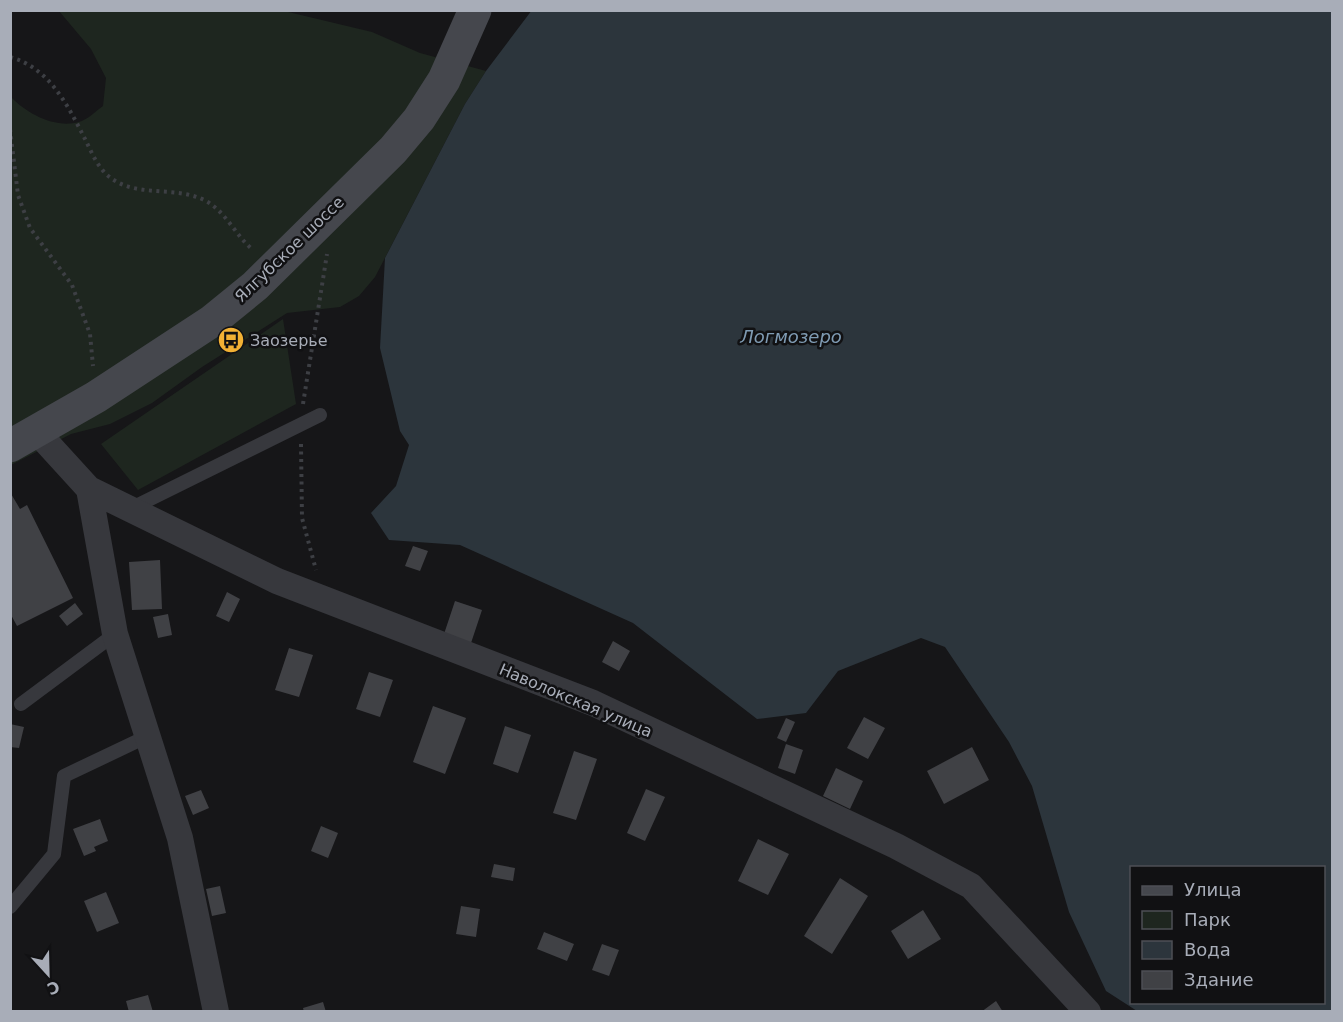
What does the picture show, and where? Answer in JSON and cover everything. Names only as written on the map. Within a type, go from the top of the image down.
[{"type":"street","name":"Ялгубское шоссе","points":[[24,439],[96,397],[212,321],[255,286],[393,150],[419,119],[444,80],[475,10]]},
{"type":"street","name":"Наволокская улица","points":[[24,439],[89,489],[325,601],[593,703],[906,851],[971,886],[1088,1011]]},
{"type":"street","points":[[89,489],[115,634],[180,838],[216,1011]]},
{"type":"lane","points":[[130,509],[320,415]]},
{"type":"lane","points":[[21,704],[115,634]]},
{"type":"lane","points":[[10,907],[54,854],[64,776],[148,736]]},
{"type":"path","points":[[10,57],[29,65],[50,82],[66,103],[94,158],[119,184],[135,189],[188,195],[207,202],[257,254],[283,259]]},
{"type":"path","points":[[10,129],[18,195],[24,212],[35,235],[72,285],[85,317],[90,334],[96,397]]},
{"type":"green space","points":[[59,11],[284,11],[372,32],[420,53],[486,71],[465,104],[375,277],[359,296],[340,307],[287,313],[202,367],[152,403],[110,424],[71,434],[11,465],[11,97],[33,114],[51,121],[70,124],[79,122],[103,106],[106,78],[91,49]]},
{"type":"green space","points":[[283,319],[296,404],[138,490],[101,444]]},
{"type":"water","name":"Логмозеро","points":[[532,10],[1332,11],[1332,1011],[1137,1011],[1106,991],[1069,912],[1032,786],[1009,742],[945,647],[921,638],[838,671],[806,713],[757,719],[633,623],[460,545],[389,540],[371,513],[396,486],[409,445],[400,431],[380,348],[385,258],[465,104],[486,71]]},
{"type":"building","points":[[10,492],[20,509],[27,505],[73,598],[17,626],[10,613]]},
{"type":"building","points":[[413,546],[428,551],[420,571],[405,566]]},
{"type":"building","points":[[160,560],[162,609],[132,610],[129,562]]},
{"type":"building","points":[[227,592],[240,599],[229,622],[216,616]]},
{"type":"building","points":[[455,601],[482,610],[471,643],[444,634]]},
{"type":"building","points":[[75,603],[83,614],[67,626],[59,616]]},
{"type":"building","points":[[168,614],[172,635],[158,638],[153,617]]},
{"type":"building","points":[[613,641],[630,651],[619,671],[602,662]]},
{"type":"building","points":[[289,648],[313,655],[299,697],[275,690]]},
{"type":"building","points":[[369,672],[393,680],[380,717],[356,709]]},
{"type":"building","points":[[433,706],[466,718],[445,774],[413,762]]},
{"type":"building","points":[[864,717],[885,728],[868,759],[847,748]]},
{"type":"building","points":[[786,718],[795,722],[786,742],[777,738]]},
{"type":"building","points":[[10,724],[24,727],[19,748],[10,747]]},
{"type":"building","points":[[505,726],[531,735],[518,773],[493,764]]},
{"type":"building","points":[[786,744],[803,750],[795,774],[778,768]]},
{"type":"building","points":[[972,747],[989,780],[944,804],[927,771]]},
{"type":"building","points":[[574,751],[597,759],[576,820],[553,813]]},
{"type":"building","points":[[836,768],[863,781],[850,809],[823,796]]},
{"type":"building","points":[[646,789],[665,797],[645,841],[627,833]]},
{"type":"building","points":[[201,790],[209,808],[193,815],[185,796]]},
{"type":"building","points":[[100,819],[108,841],[94,847],[96,851],[84,856],[73,829]]},
{"type":"building","points":[[321,826],[338,833],[328,858],[311,851]]},
{"type":"building","points":[[758,839],[789,854],[768,895],[738,881]]},
{"type":"building","points":[[494,864],[515,868],[513,881],[491,877]]},
{"type":"building","points":[[840,878],[868,896],[832,954],[804,936]]},
{"type":"building","points":[[220,886],[226,913],[212,916],[206,889]]},
{"type":"building","points":[[106,892],[119,923],[97,932],[84,901]]},
{"type":"building","points":[[461,906],[480,909],[476,937],[456,934]]},
{"type":"building","points":[[923,910],[941,939],[908,959],[891,931]]},
{"type":"building","points":[[544,932],[574,944],[567,961],[537,949]]},
{"type":"building","points":[[602,944],[619,950],[609,976],[592,970]]},
{"type":"building","points":[[148,995],[153,1012],[129,1012],[126,1001]]},
{"type":"building","points":[[996,1001],[1003,1012],[981,1012]]},
{"type":"building","points":[[323,1002],[326,1012],[304,1012],[303,1008]]},
{"type":"place","name":"Заозерье","points":[[231,340]]}]
